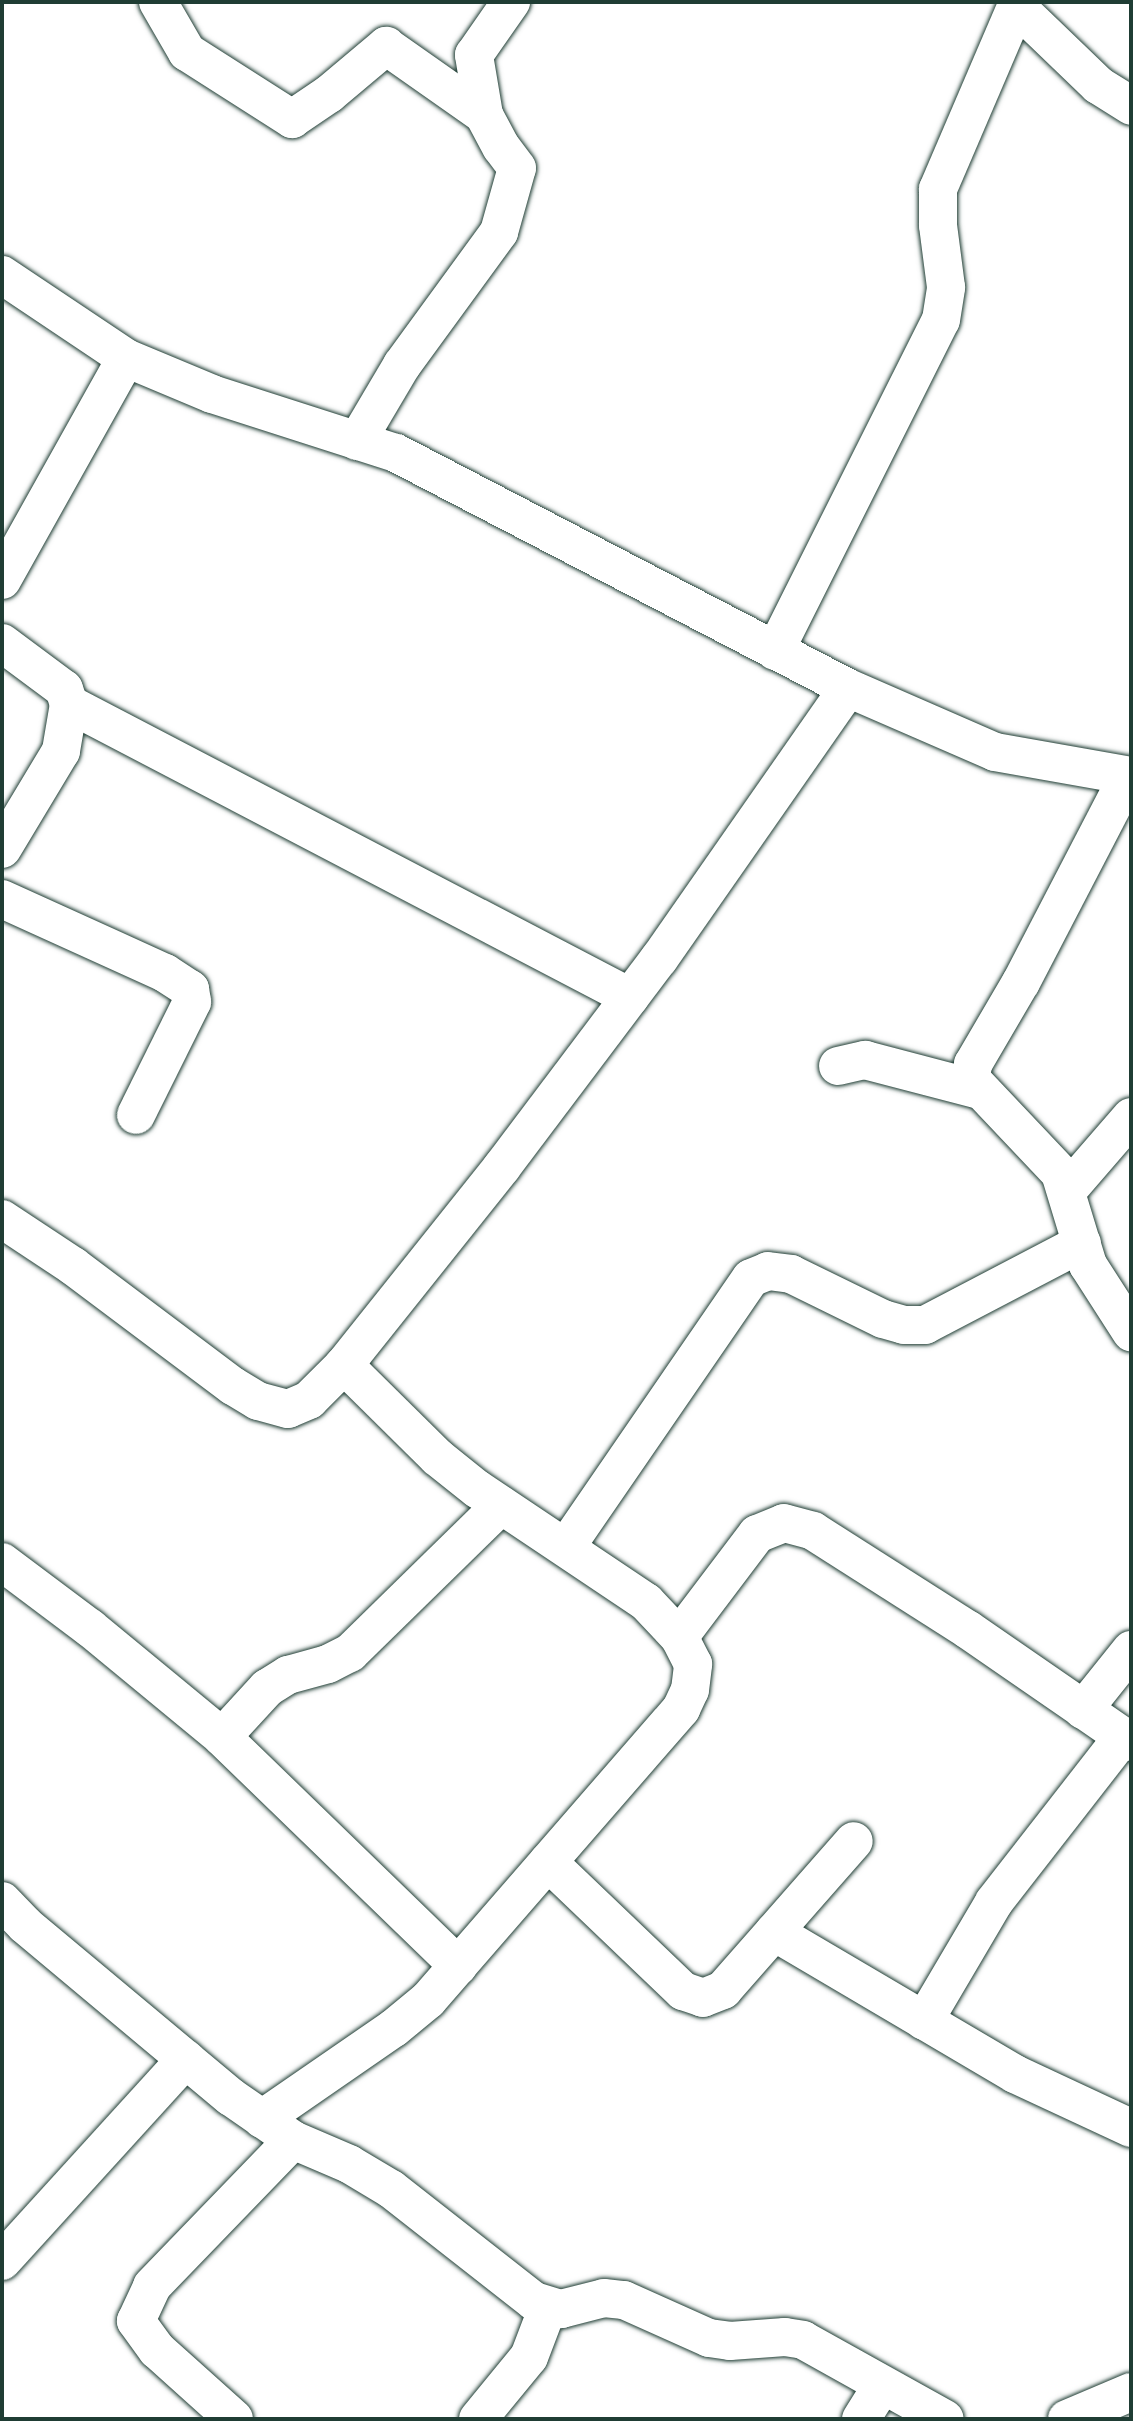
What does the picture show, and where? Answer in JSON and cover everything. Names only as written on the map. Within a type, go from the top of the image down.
[{"type":"street","points":[[158,2],[187,52],[292,119],[329,94],[386,46],[484,115]]},
{"type":"street","points":[[356,440],[402,365],[499,232],[517,168],[501,147],[484,115],[474,55],[511,2]]},
{"type":"street","points":[[775,651],[941,320],[946,287],[938,225],[938,189],[1017,4],[1098,85],[1131,106]]},
{"type":"street","points":[[2,275],[126,358],[212,394],[396,453],[848,688],[995,752],[1130,776],[1021,982],[973,1064],[971,1079],[1060,1173],[1088,1265],[1131,1332]]},
{"type":"street","points":[[2,580],[126,358]]},
{"type":"street","points":[[2,643],[64,689],[69,704],[61,751],[2,849]]},
{"type":"street","points":[[2,1219],[73,1266],[233,1386],[258,1401],[288,1409],[309,1400],[344,1365],[502,1167],[630,997],[848,688]]},
{"type":"street","points":[[69,704],[630,997]]},
{"type":"street","points":[[2,899],[165,973],[190,989],[192,1002],[136,1115]]},
{"type":"street","points":[[838,1066],[865,1060],[979,1090]]},
{"type":"street","points":[[1067,1191],[1131,1117]]},
{"type":"street","points":[[566,1546],[751,1278],[768,1271],[791,1274],[883,1319],[905,1325],[925,1325],[1082,1243]]},
{"type":"street","points":[[262,2119],[394,2028],[428,2000],[681,1709],[690,1690],[693,1664],[678,1637],[646,1602],[501,1505],[437,1457],[344,1365]]},
{"type":"street","points":[[222,1737],[267,1688],[288,1675],[328,1664],[350,1653],[501,1505]]},
{"type":"street","points":[[678,1637],[757,1534],[784,1523],[813,1531],[967,1629],[1127,1739],[994,1902],[925,2021]]},
{"type":"street","points":[[2,1562],[90,1628],[222,1737],[458,1966]]},
{"type":"street","points":[[1083,1710],[1131,1650]]},
{"type":"street","points":[[548,1862],[683,1992],[703,1998],[723,1990],[854,1841]]},
{"type":"street","points":[[2,1901],[25,1925],[262,2119],[293,2140],[349,2164],[391,2189],[534,2301],[561,2309],[604,2298],[624,2300],[709,2338],[730,2341],[774,2337],[803,2340],[945,2419]]},
{"type":"street","points":[[774,1932],[1016,2074],[1131,2128]]},
{"type":"street","points":[[2,2261],[186,2059]]},
{"type":"street","points":[[233,2419],[157,2350],[136,2321],[152,2286],[293,2140]]},
{"type":"street","points":[[478,2419],[529,2357],[548,2307]]},
{"type":"street","points":[[861,2419],[882,2385]]},
{"type":"street","points":[[1067,2419],[1131,2392]]}]
